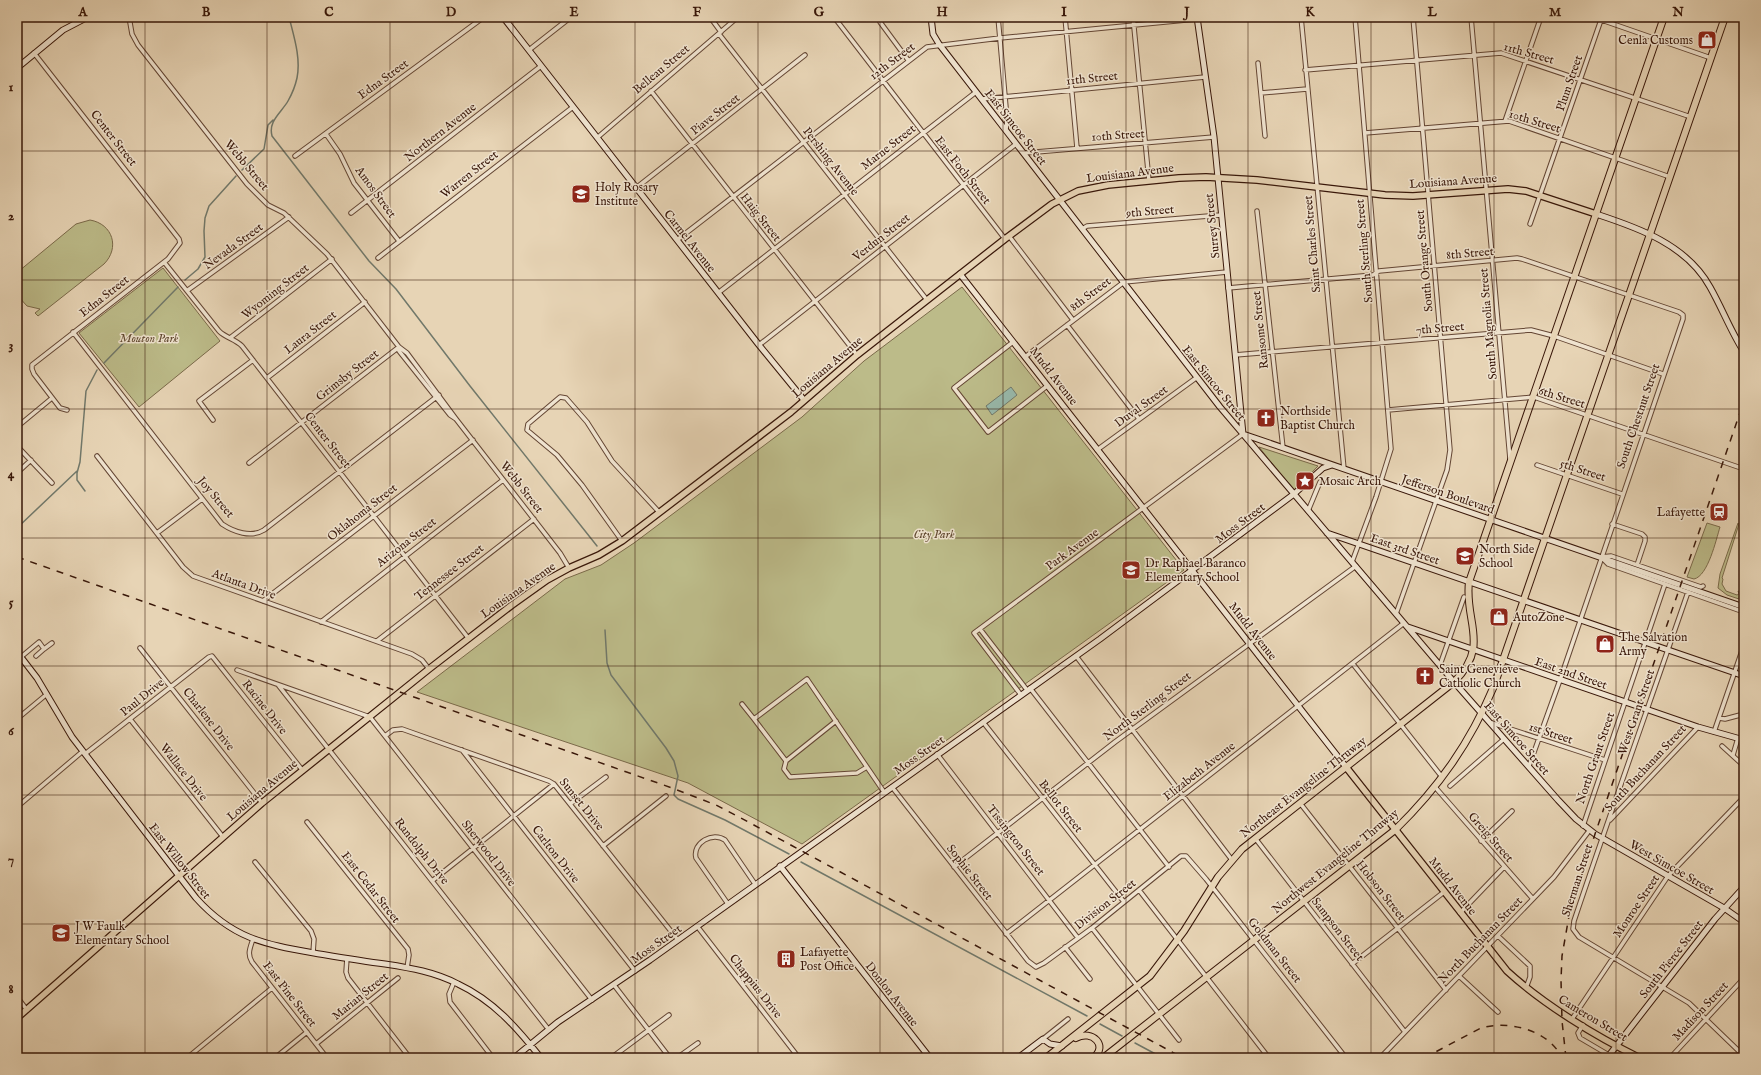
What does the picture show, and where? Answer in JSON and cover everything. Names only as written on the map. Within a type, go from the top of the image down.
[{"type":"highway","name":"Northeast Evangeline Thruway","points":[[1046,1058],[1150,976],[1178,940],[1212,886],[1232,860],[1255,838],[1454,682],[1468,664],[1473,650],[1474,634],[1468,597],[1469,582],[1664,17]]},
{"type":"highway","name":"Northwest Evangeline Thruway","points":[[1103,1058],[1395,830],[1435,788],[1467,742],[1482,713],[1524,601],[1725,17]]},
{"type":"highway","points":[[1062,1046],[1080,1035],[1089,1035],[1096,1039],[1099,1043],[1099,1052],[1094,1058]]},
{"type":"main road","name":"Louisiana Avenue","points":[[17,1018],[262,803],[429,669],[537,586],[569,568],[599,555],[622,541],[804,400],[857,355],[960,274],[1060,200],[1078,191],[1095,187],[1179,178],[1217,177],[1260,180],[1370,194],[1400,196],[1486,190],[1521,190],[1596,214]]},
{"type":"main road","name":"Mudd Avenue","points":[[1346,767],[1487,947],[1507,971],[1536,995]]},
{"type":"main road","name":"Cameron Street","points":[[1536,995],[1572,1019],[1640,1058]]},
{"type":"street","points":[[17,68],[63,30],[88,17]]},
{"type":"street","name":"Webb Street","points":[[129,17],[132,34],[138,45],[246,182],[268,205],[282,211],[289,217],[332,259],[399,347],[407,353],[438,396],[560,553],[569,568]]},
{"type":"street","name":"Edna Street","points":[[295,156],[484,17]]},
{"type":"street","points":[[529,50],[571,17]]},
{"type":"street","name":"Pershing Avenue","points":[[710,17],[720,33],[762,89],[927,300]]},
{"type":"street","name":"Belleau Street","points":[[598,137],[738,17]]},
{"type":"street","name":"East Foch Street","points":[[834,17],[963,185],[1073,320]]},
{"type":"street","points":[[837,22],[842,17]]},
{"type":"street","name":"East Simcoe Street","points":[[931,17],[933,34],[939,44],[1196,378],[1454,682],[1504,739],[1589,831]]},
{"type":"street","points":[[998,17],[1007,119],[1006,130]]},
{"type":"street","points":[[1065,17],[1077,148]]},
{"type":"street","points":[[1133,17],[1149,181]]},
{"type":"street","name":"12th Street","points":[[677,240],[908,60],[927,47],[939,44],[1217,17]]},
{"type":"street","name":"Saint Charles Street","points":[[1301,17],[1331,347],[1344,469]]},
{"type":"street","name":"South Sterling Street","points":[[1355,17],[1391,448],[1380,482]]},
{"type":"street","name":"South Orange Street","points":[[1396,614],[1449,463],[1450,444],[1413,17]]},
{"type":"street","name":"South Magnolia Street","points":[[1471,17],[1510,462]]},
{"type":"street","points":[[1505,121],[1541,17]]},
{"type":"street","points":[[1593,17],[1602,18],[1711,58]]},
{"type":"street","name":"Carmel Avenue","points":[[506,18],[541,66],[598,137],[636,188],[804,400]]},
{"type":"street","name":"Surrey Street","points":[[1197,18],[1214,137],[1243,434]]},
{"type":"street","name":"Plum Street","points":[[1530,224],[1602,18]]},
{"type":"street","points":[[880,22],[908,60]]},
{"type":"street","name":"Center Street","points":[[34,53],[177,236]]},
{"type":"street","name":"11th Street","points":[[1305,70],[1501,53],[1691,118]]},
{"type":"street","name":"Piave Street","points":[[636,188],[805,55]]},
{"type":"street","points":[[1258,63],[1265,136]]},
{"type":"street","name":"Northern Avenue","points":[[351,214],[541,66]]},
{"type":"street","name":"11th Street","points":[[982,99],[1205,77]]},
{"type":"street","points":[[1261,93],[1307,89]]},
{"type":"street","name":"Haig Street","points":[[651,91],[857,355]]},
{"type":"street","name":"Marne Street","points":[[718,292],[976,92]]},
{"type":"street","name":"Warren Street","points":[[378,258],[573,107]]},
{"type":"street","name":"10th Street","points":[[1365,133],[1505,121],[1514,122],[1670,176]]},
{"type":"street","name":"Amos Street","points":[[326,134],[340,154],[354,183],[399,241]]},
{"type":"street","name":"10th Street","points":[[1024,153],[1214,137]]},
{"type":"street","name":"Verdun Street","points":[[759,345],[1016,144]]},
{"type":"street","name":"Ransome Street","points":[[1258,211],[1282,448]]},
{"type":"street","name":"Louisiana Avenue","points":[[1596,214],[1650,235],[1683,255],[1698,269],[1710,286],[1744,352]]},
{"type":"street","name":"9th Street","points":[[1081,229],[1087,226],[1221,215]]},
{"type":"street","name":"Nevada Street","points":[[188,290],[289,217]]},
{"type":"street","name":"Edna Street","points":[[52,398],[34,374],[32,367],[34,363],[164,262],[180,245],[180,241],[177,236]]},
{"type":"street","name":"Wyoming Street","points":[[230,338],[332,259]]},
{"type":"street","name":"8th Street","points":[[1228,288],[1373,275],[1379,271],[1522,259],[1679,312],[1682,315]]},
{"type":"street","name":"Center Street","points":[[164,262],[188,290],[218,331],[238,342],[253,360],[469,639]]},
{"type":"street","name":"8th Street","points":[[1026,357],[1122,282],[1128,280],[1227,272]]},
{"type":"street","name":"Mudd Avenue","points":[[960,274],[1248,644],[1346,767]]},
{"type":"street","name":"Laura Street","points":[[267,378],[365,302]]},
{"type":"street","name":"South Chestnut Street","points":[[1529,766],[1560,680],[1579,620],[1683,319],[1682,315]]},
{"type":"street","points":[[1067,325],[1139,419]]},
{"type":"street","name":"7th Street","points":[[1235,355],[1531,330],[1554,336],[1663,374]]},
{"type":"street","name":"Joy Street","points":[[73,332],[224,526],[252,535],[264,530],[438,396]]},
{"type":"street","points":[[1013,342],[954,388],[988,432],[1047,386]]},
{"type":"street","name":"Grimsby Street","points":[[249,463],[399,347]]},
{"type":"street","points":[[213,420],[199,401],[253,360]]},
{"type":"street","name":"Duval Street","points":[[1097,450],[1196,378]]},
{"type":"street","points":[[622,541],[582,485],[557,455],[527,430],[528,424],[562,397],[566,398],[587,422],[612,461],[659,512]]},
{"type":"street","name":"6th Street","points":[[1388,410],[1504,401],[1534,397],[1744,469]]},
{"type":"street","points":[[17,427],[52,398],[60,408],[67,410]]},
{"type":"street","name":"Jefferson Boulevard","points":[[1243,434],[1744,607]]},
{"type":"street","name":"Park Avenue","points":[[980,629],[1243,434]]},
{"type":"street","name":"Oklahoma Street","points":[[263,601],[473,440]]},
{"type":"street","points":[[17,446],[52,483]]},
{"type":"street","name":"Atlanta Drive","points":[[96,456],[184,567],[193,576],[416,656],[422,660],[429,669]]},
{"type":"street","points":[[17,473],[31,460]]},
{"type":"street","name":"Moss Street","points":[[514,1058],[549,1030],[614,986],[891,786],[1021,695],[1192,571],[1294,494],[1323,468],[1332,465]]},
{"type":"street","name":"5th Street","points":[[1537,466],[1622,494]]},
{"type":"street","name":"Arizona Street","points":[[321,622],[504,480]]},
{"type":"street","points":[[1308,511],[1320,482]]},
{"type":"street","points":[[1352,562],[1380,482]]},
{"type":"street","points":[[157,533],[202,499]]},
{"type":"street","name":"Tennessee Street","points":[[377,641],[534,519]]},
{"type":"street","points":[[1612,524],[1645,536],[1637,565]]},
{"type":"street","name":"East 3rd Street","points":[[1327,533],[1744,676]]},
{"type":"street","name":"Jefferson Boulevard","points":[[1601,557],[1611,556],[1702,587],[1703,586]]},
{"type":"street","name":"Jefferson Boulevard","points":[[1601,557],[1608,564],[1744,612]]},
{"type":"street","name":"North Sterling Street","points":[[954,867],[1132,730],[1356,566]]},
{"type":"street","name":"North Grant Street","points":[[1583,826],[1665,584]]},
{"type":"street","name":"West Grant Street","points":[[1602,838],[1688,592]]},
{"type":"street","points":[[1440,665],[1464,596]]},
{"type":"street","name":"East 2nd Street","points":[[1406,625],[1473,650],[1648,710],[1714,732],[1741,739]]},
{"type":"street","name":"Elizabeth Avenue","points":[[1006,934],[1353,664],[1406,625]]},
{"type":"street","points":[[1021,695],[974,633],[980,629],[1169,866]]},
{"type":"street","points":[[19,654],[39,642],[44,649]]},
{"type":"street","points":[[36,656],[52,643]]},
{"type":"street","points":[[1714,732],[1744,645]]},
{"type":"street","name":"Charlene Drive","points":[[140,648],[262,803]]},
{"type":"street","name":"East Willow Street","points":[[19,654],[47,694],[64,725],[84,753],[179,876],[208,911],[236,932],[253,940],[273,946],[407,968],[430,973],[454,982],[471,990],[492,1004],[514,1025],[541,1058]]},
{"type":"street","points":[[1076,655],[1232,860]]},
{"type":"street","name":"Paul Drive","points":[[17,807],[170,686],[212,656]]},
{"type":"street","name":"Racine Drive","points":[[212,656],[303,771]]},
{"type":"street","points":[[1353,664],[1442,778]]},
{"type":"street","points":[[237,670],[370,717]]},
{"type":"street","points":[[754,719],[807,679],[884,792]]},
{"type":"street","name":"Randolph Drive","points":[[278,685],[549,1030]]},
{"type":"street","points":[[17,719],[47,694]]},
{"type":"street","points":[[742,704],[786,761]]},
{"type":"street","points":[[1718,718],[1744,714]]},
{"type":"street","name":"Sherwood Drive","points":[[370,717],[592,1000]]},
{"type":"street","name":"Wallace Drive","points":[[130,719],[223,837]]},
{"type":"street","points":[[836,721],[786,761],[784,769],[790,777],[857,773],[867,767]]},
{"type":"street","name":"Bellot Street","points":[[983,722],[1124,902]]},
{"type":"street","name":"1st Street","points":[[1491,723],[1538,740],[1605,760]]},
{"type":"street","name":"South Buchanan Street","points":[[1607,822],[1698,727]]},
{"type":"street","name":"Sunset Drive","points":[[385,736],[393,730],[402,729],[550,781],[554,784],[678,940]]},
{"type":"street","points":[[1450,786],[1504,739]]},
{"type":"street","points":[[1733,755],[1741,739]]},
{"type":"street","points":[[1722,746],[1744,766]]},
{"type":"street","name":"Carlton Drive","points":[[462,749],[635,971]]},
{"type":"street","name":"Tissington Street","points":[[937,754],[1078,938]]},
{"type":"street","points":[[570,804],[606,777]]},
{"type":"street","points":[[432,881],[554,784]]},
{"type":"street","name":"Sophie Street","points":[[891,786],[1006,934],[1028,961],[1036,966]]},
{"type":"street","name":"Greig Street","points":[[1435,788],[1533,899]]},
{"type":"street","points":[[603,846],[666,796]]},
{"type":"street","name":"Monroe Street","points":[[1572,1019],[1668,876],[1744,797]]},
{"type":"street","points":[[1741,800],[1744,804]]},
{"type":"street","name":"Hobson Street","points":[[1300,803],[1446,990]]},
{"type":"street","points":[[1481,841],[1512,811]]},
{"type":"street","name":"East Cedar Street","points":[[307,822],[408,949],[409,954],[407,968]]},
{"type":"street","name":"West Simcoe Street","points":[[1589,831],[1724,908],[1744,922]]},
{"type":"street","name":"North Buchanan Street","points":[[1380,1058],[1533,899],[1565,864],[1589,831]]},
{"type":"street","points":[[728,904],[696,858],[696,849],[700,844],[712,837],[721,837],[725,840],[755,884]]},
{"type":"street","name":"Sampson Street","points":[[1255,838],[1405,1032]]},
{"type":"street","name":"Sherman Street","points":[[1602,838],[1574,921],[1573,929],[1579,937],[1689,1003],[1744,1056]]},
{"type":"street","name":"Division Street","points":[[1036,966],[1044,963],[1092,928],[1181,856],[1186,856]]},
{"type":"street","name":"Goldman Street","points":[[1186,856],[1212,886],[1346,1058]]},
{"type":"street","points":[[255,862],[311,931],[314,939],[313,953]]},
{"type":"street","name":"Donlon Avenue","points":[[780,866],[930,1058]]},
{"type":"street","points":[[1460,913],[1504,867]]},
{"type":"street","name":"South Pierce Street","points":[[1610,1057],[1662,987],[1724,908],[1744,887]]},
{"type":"street","points":[[1139,890],[1269,1058]]},
{"type":"street","points":[[1352,964],[1444,892]]},
{"type":"street","name":"Chappius Drive","points":[[697,926],[799,1058]]},
{"type":"street","points":[[1092,928],[1179,1040]]},
{"type":"street","points":[[1498,936],[1530,966],[1530,977],[1526,988]]},
{"type":"street","name":"East Pine Street","points":[[253,940],[249,951],[250,960],[327,1058]]},
{"type":"street","points":[[1065,947],[1090,979]]},
{"type":"street","points":[[347,958],[346,973],[367,1003],[410,1058]]},
{"type":"street","points":[[1459,976],[1498,1012]]},
{"type":"street","name":"Marian Street","points":[[316,1044],[398,978]]},
{"type":"street","name":"Madison Street","points":[[1670,1058],[1744,978]]},
{"type":"street","points":[[454,982],[449,994],[450,1002],[493,1058]]},
{"type":"street","points":[[614,986],[670,1058]]},
{"type":"street","points":[[187,1058],[272,988]]},
{"type":"street","points":[[17,997],[27,1010]]},
{"type":"street","points":[[611,1058],[668,1015]]},
{"type":"street","points":[[1018,1058],[1068,1020]]},
{"type":"street","points":[[1583,1025],[1578,1033],[1580,1038],[1610,1057]]},
{"type":"street","points":[[275,1058],[307,1032]]},
{"type":"street","points":[[1043,1039],[1050,1044],[1062,1046]]},
{"type":"street","points":[[677,1058],[698,1043]]},
{"type":"green space","points":[[90,220],[98,222],[109,231],[113,244],[109,258],[104,264],[38,316],[35,313],[40,309],[27,306],[17,295],[17,274],[76,224]]},
{"type":"green space","name":"Mouton Park","points":[[163,268],[220,341],[139,407],[79,333]]},
{"type":"green space","name":"City Park","points":[[962,287],[1184,570],[802,844],[688,783],[417,692],[565,579],[601,565],[634,543],[802,417],[864,361]]},
{"type":"green space","points":[[1259,447],[1318,466],[1294,491]]},
{"type":"green space","points":[[1707,523],[1720,527],[1711,557],[1699,576],[1694,579],[1687,577]]},
{"type":"green space","points":[[1738,523],[1739,524],[1722,578],[1722,584],[1726,591],[1737,595],[1739,594],[1738,591],[1740,592],[1739,599],[1727,595],[1718,588],[1720,574]]},
{"type":"shaded area","points":[[1011,387],[1017,395],[992,415],[986,406]]},
{"type":"waterway","points":[[289,17],[298,55],[297,78],[289,98],[273,121],[271,131],[272,136],[369,261],[396,289],[470,386],[597,546]]},
{"type":"waterway","points":[[242,170],[264,149],[268,125],[273,120]]},
{"type":"waterway","points":[[185,280],[198,269],[205,257],[205,218],[209,206],[236,176]]},
{"type":"waterway","points":[[104,363],[178,287]]},
{"type":"waterway","points":[[85,491],[77,480],[77,473],[80,462],[86,391],[97,370]]},
{"type":"waterway","points":[[17,528],[77,471]]},
{"type":"waterway","points":[[605,630],[607,663],[611,675],[666,748],[674,761],[678,776],[674,795],[678,799],[725,820],[789,854]]},
{"type":"waterway","points":[[801,862],[1087,1016]]},
{"type":"waterway","points":[[1100,1024],[1122,1036]]},
{"type":"waterway","points":[[1135,1043],[1163,1058]]},
{"type":"railway","points":[[1566,1058],[1562,1021],[1561,980],[1562,956],[1569,916],[1595,834],[1744,401]]},
{"type":"railway","points":[[17,557],[672,788],[716,805],[1183,1058]]},
{"type":"railway","points":[[1424,1058],[1481,1028],[1504,1025],[1538,1034],[1548,1040],[1556,1048],[1562,1058]]},
{"type":"place","name":"Cenla Customs","points":[[1707,40]]},
{"type":"place","name":"Holy Rosary Institute","points":[[581,194]]},
{"type":"place","name":"Northside Baptist Church","points":[[1266,418]]},
{"type":"place","name":"Mosaic Arch","points":[[1305,481]]},
{"type":"place","name":"Lafayette","points":[[1719,512]]},
{"type":"place","name":"North Side School","points":[[1465,556]]},
{"type":"place","name":"Dr Raphael Baranco Elementary School","points":[[1131,570]]},
{"type":"place","name":"AutoZone","points":[[1499,617]]},
{"type":"place","name":"The Salvation Army","points":[[1605,644]]},
{"type":"place","name":"Saint Genevieve Catholic Church","points":[[1425,676]]},
{"type":"place","name":"J W Faulk Elementary School","points":[[61,933]]},
{"type":"place","name":"Lafayette Post Office","points":[[786,959]]}]
